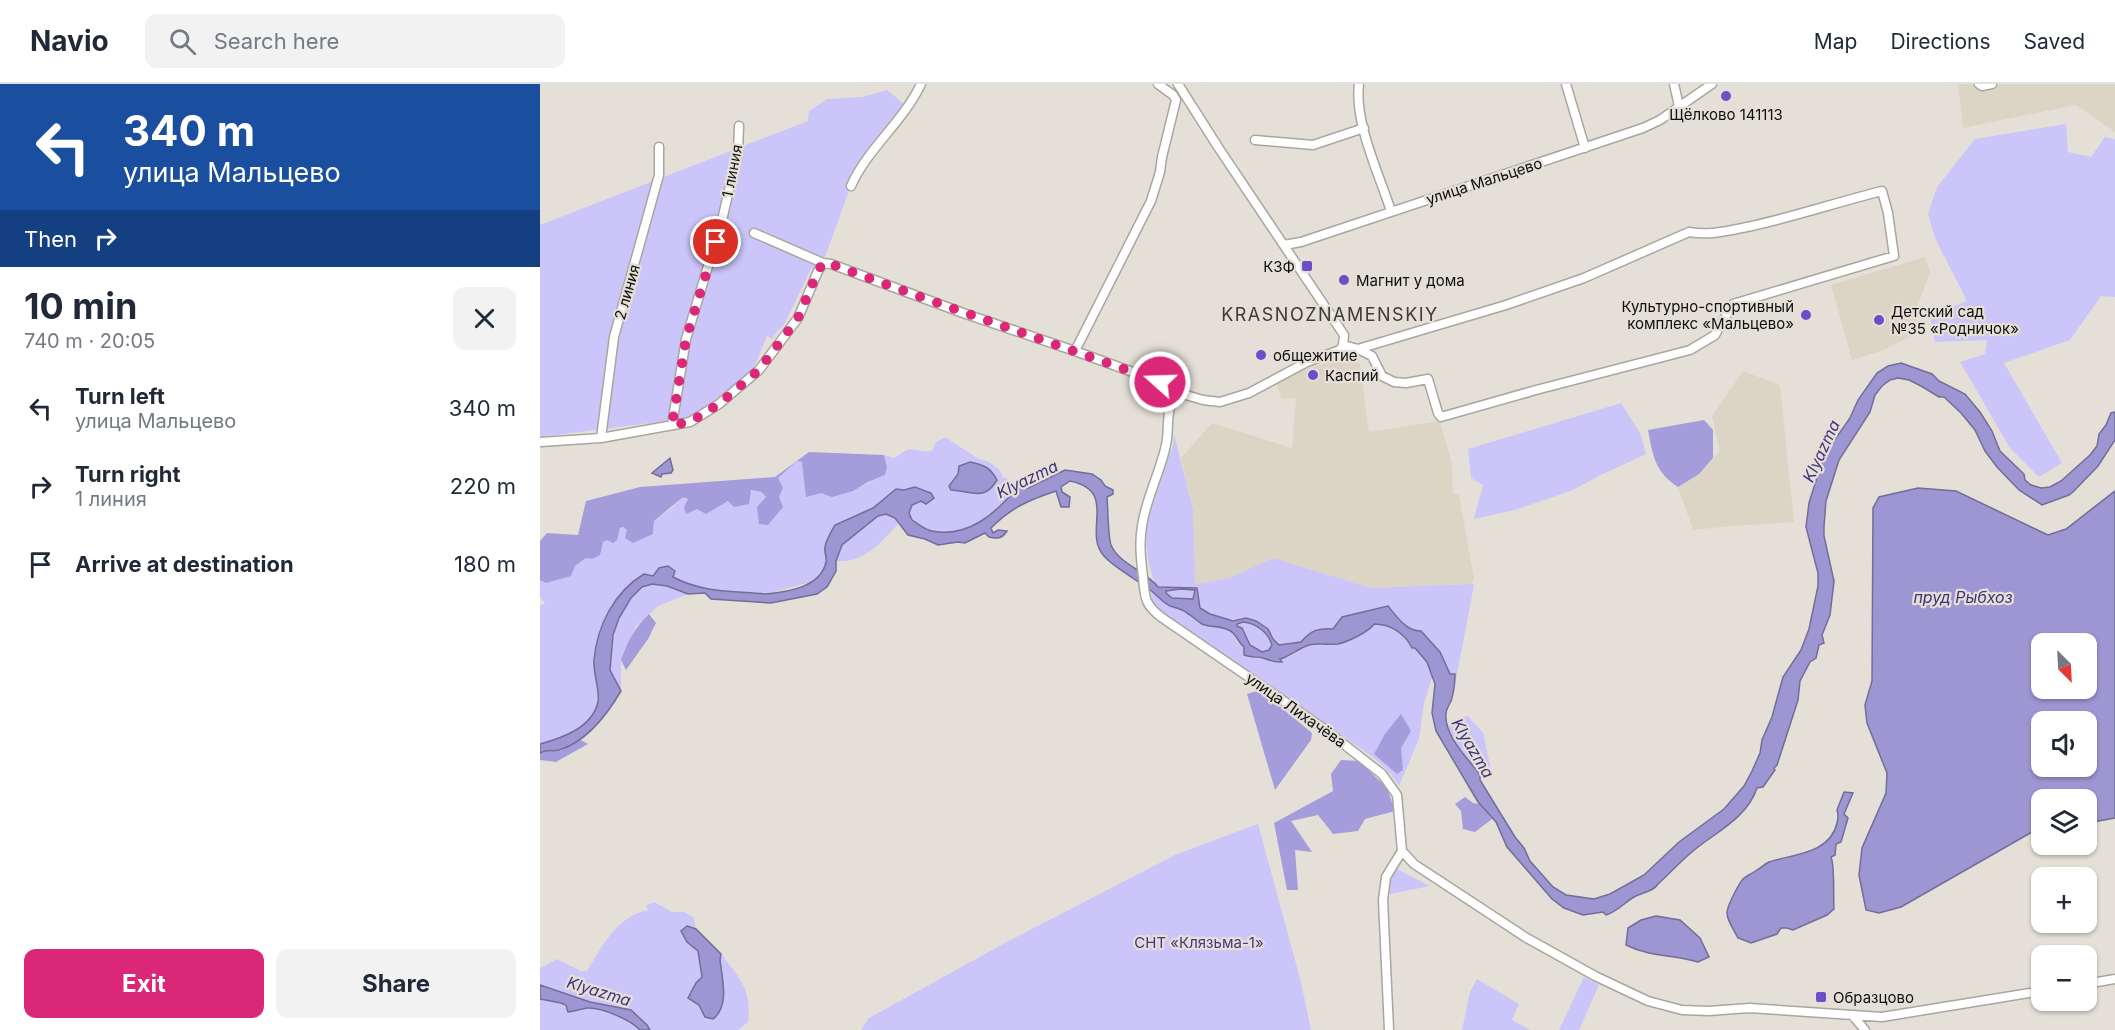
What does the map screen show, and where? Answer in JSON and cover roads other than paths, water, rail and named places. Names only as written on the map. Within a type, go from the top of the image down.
[{"type":"street","points":[[851,186],[867,159],[914,98],[921,84]]},
{"type":"street","points":[[1075,351],[1151,201],[1176,100],[1158,84]]},
{"type":"street","points":[[754,233],[823,263],[1160,382],[1179,393],[1220,402],[1250,393],[1306,362],[1335,353],[1343,345],[1344,335],[1178,84]]},
{"type":"street","points":[[1359,84],[1357,101],[1391,211]]},
{"type":"street","points":[[1566,84],[1585,148]]},
{"type":"street","points":[[1674,84],[1679,106]]},
{"type":"street","name":"улица Мальцево","points":[[1284,246],[1643,128],[1660,120],[1712,84]]},
{"type":"street","points":[[1979,84],[1983,86],[1992,84]]},
{"type":"street","points":[[1176,100],[1185,96]]},
{"type":"street","name":"1 линия","points":[[672,425],[686,339],[722,220],[738,152],[738,126]]},
{"type":"street","points":[[1255,140],[1313,145],[1364,128]]},
{"type":"street","name":"2 линия","points":[[601,438],[614,337],[659,175],[659,147]]},
{"type":"street","points":[[1343,345],[1372,356],[1382,376],[1394,382],[1406,383],[1428,379],[1441,417],[1690,350],[1715,335],[1733,304],[1893,256],[1888,213],[1882,191],[1728,231],[1701,234],[1689,232],[1584,278],[1506,305],[1358,349]]},
{"type":"street","points":[[540,442],[601,438],[690,422],[719,404],[759,370],[798,318],[823,263]]},
{"type":"street","name":"улица Лихачёва","points":[[1179,393],[1173,398],[1166,444],[1142,524],[1141,557],[1148,606],[1323,728],[1382,774],[1394,788],[1396,795],[1402,851]]},
{"type":"street","points":[[1389,1030],[1383,900],[1386,877],[1402,851],[1414,864],[1535,943],[1619,988],[1648,1001],[1682,1010],[1709,1011],[1749,1008],[1882,1017],[2031,993]]},
{"type":"street","points":[[2097,982],[2115,979]]},
{"type":"street","points":[[1853,1016],[1865,1030]]},
{"type":"water","points":[[1901,363],[1932,374],[1939,381],[1965,394],[1992,431],[2000,451],[2024,474],[2025,480],[2031,485],[2041,488],[2050,487],[2061,481],[2090,455],[2097,446],[2099,434],[2111,413],[2115,412],[2115,440],[2098,466],[2073,492],[2042,505],[2019,490],[1997,467],[1985,451],[1975,430],[1944,397],[1939,397],[1909,380],[1898,378],[1882,386],[1875,395],[1870,412],[1839,460],[1826,501],[1824,536],[1834,581],[1830,615],[1822,635],[1824,643],[1819,645],[1816,658],[1810,662],[1800,681],[1798,700],[1775,770],[1763,787],[1757,788],[1746,808],[1730,824],[1693,851],[1653,889],[1634,897],[1614,912],[1606,915],[1603,912],[1583,915],[1564,908],[1552,899],[1507,847],[1496,822],[1478,802],[1436,731],[1432,713],[1435,684],[1427,662],[1401,634],[1386,626],[1374,624],[1363,633],[1342,643],[1305,646],[1280,659],[1282,662],[1244,655],[1244,647],[1229,630],[1202,624],[1183,610],[1170,606],[1104,556],[1098,546],[1096,536],[1097,513],[1093,494],[1085,486],[1070,481],[1061,487],[1062,492],[1070,497],[1069,507],[1061,507],[1056,491],[1029,501],[1014,509],[991,528],[993,533],[998,530],[1007,531],[999,538],[989,537],[985,533],[965,543],[938,545],[908,535],[895,518],[886,514],[878,516],[842,545],[836,561],[836,571],[827,587],[817,594],[771,603],[711,599],[705,593],[688,594],[667,586],[652,584],[642,587],[631,598],[619,618],[613,635],[610,670],[621,691],[603,717],[580,739],[559,750],[540,753],[540,744],[558,739],[575,730],[590,719],[595,711],[598,697],[594,660],[603,623],[624,590],[644,574],[653,576],[659,568],[668,566],[675,571],[673,577],[707,589],[766,594],[793,590],[811,583],[823,570],[826,560],[826,544],[835,525],[873,508],[896,489],[904,490],[915,487],[931,493],[934,498],[926,504],[921,501],[912,505],[909,513],[912,520],[919,525],[932,531],[957,531],[980,522],[990,515],[1016,489],[1028,488],[1065,470],[1092,474],[1113,490],[1113,494],[1107,497],[1109,536],[1111,545],[1120,557],[1147,576],[1158,587],[1197,588],[1200,608],[1210,614],[1233,621],[1246,618],[1256,621],[1268,629],[1279,645],[1301,642],[1315,631],[1333,629],[1342,617],[1388,606],[1406,626],[1421,631],[1440,652],[1450,674],[1455,674],[1451,701],[1446,712],[1449,730],[1480,775],[1480,780],[1530,861],[1553,887],[1566,895],[1594,899],[1610,894],[1644,875],[1679,842],[1724,809],[1744,786],[1760,753],[1762,740],[1772,717],[1783,677],[1801,650],[1809,629],[1818,586],[1818,573],[1806,527],[1809,503],[1824,455],[1877,373],[1888,366]],"holes":[[[1195,590],[1193,599],[1172,598],[1166,593],[1166,591]],[[1243,622],[1252,624],[1264,632],[1272,645],[1269,650],[1262,652],[1250,645],[1242,628],[1237,626]]]},
{"type":"water","points":[[670,458],[673,470],[671,473],[662,474],[661,477],[652,473]]},
{"type":"water","points":[[970,462],[986,467],[997,480],[992,487],[982,493],[951,490],[949,486],[958,474],[959,466]]},
{"type":"water","name":"пруд Рыбхоз","points":[[1918,488],[1956,491],[2048,535],[2066,529],[2115,491],[2115,818],[2097,821],[2097,789],[2031,789],[2031,833],[1901,907],[1879,913],[1866,910],[1859,875],[1862,848],[1886,793],[1887,773],[1867,723],[1865,705],[1872,681],[1873,508],[1879,497]]},
{"type":"water","points":[[1844,792],[1853,793],[1844,814],[1848,818],[1841,842],[1836,844],[1835,855],[1831,857],[1834,909],[1827,915],[1793,930],[1781,928],[1777,934],[1751,943],[1738,938],[1728,919],[1727,910],[1742,880],[1769,862],[1809,851],[1827,841],[1837,823],[1837,810]]},
{"type":"water","points":[[1656,916],[1680,920],[1700,938],[1709,957],[1698,962],[1645,952],[1626,945],[1628,928],[1641,920]]},
{"type":"water","points":[[687,926],[696,929],[721,954],[723,999],[722,1007],[713,1019],[705,1017],[699,1005],[688,998],[702,977],[698,951],[687,942],[681,931]]},
{"type":"water","points":[[540,985],[590,1002],[631,1010],[650,1030],[640,1030],[623,1018],[593,1008],[568,1012],[566,1005],[540,999]]},
{"type":"place","name":"Щёлково 141113","points":[[1726,96]]},
{"type":"place","name":"КЗФ","points":[[1307,266]]},
{"type":"place","name":"Магнит у дома","points":[[1344,280]]},
{"type":"place","name":"Культурно-спортивный комплекс «Мальцево»","points":[[1806,315]]},
{"type":"place","name":"Детский сад №35 «Родничок»","points":[[1879,320]]},
{"type":"place","name":"общежитие","points":[[1261,355]]},
{"type":"place","name":"Каспий","points":[[1313,375]]},
{"type":"place","name":"Образцово","points":[[1821,997]]},
{"type":"district","name":"KRASNOZNAMENSKIY","points":[[1330,314]]},
{"type":"water label","name":"Klyazma","points":[[1821,451]]},
{"type":"water label","name":"Klyazma","points":[[1027,479]]},
{"type":"water label","name":"Klyazma","points":[[1473,748]]},
{"type":"water label","name":"Klyazma","points":[[599,991]]},
{"type":"park label","name":"СНТ «Клязьма-1»","points":[[1199,942]]}]
